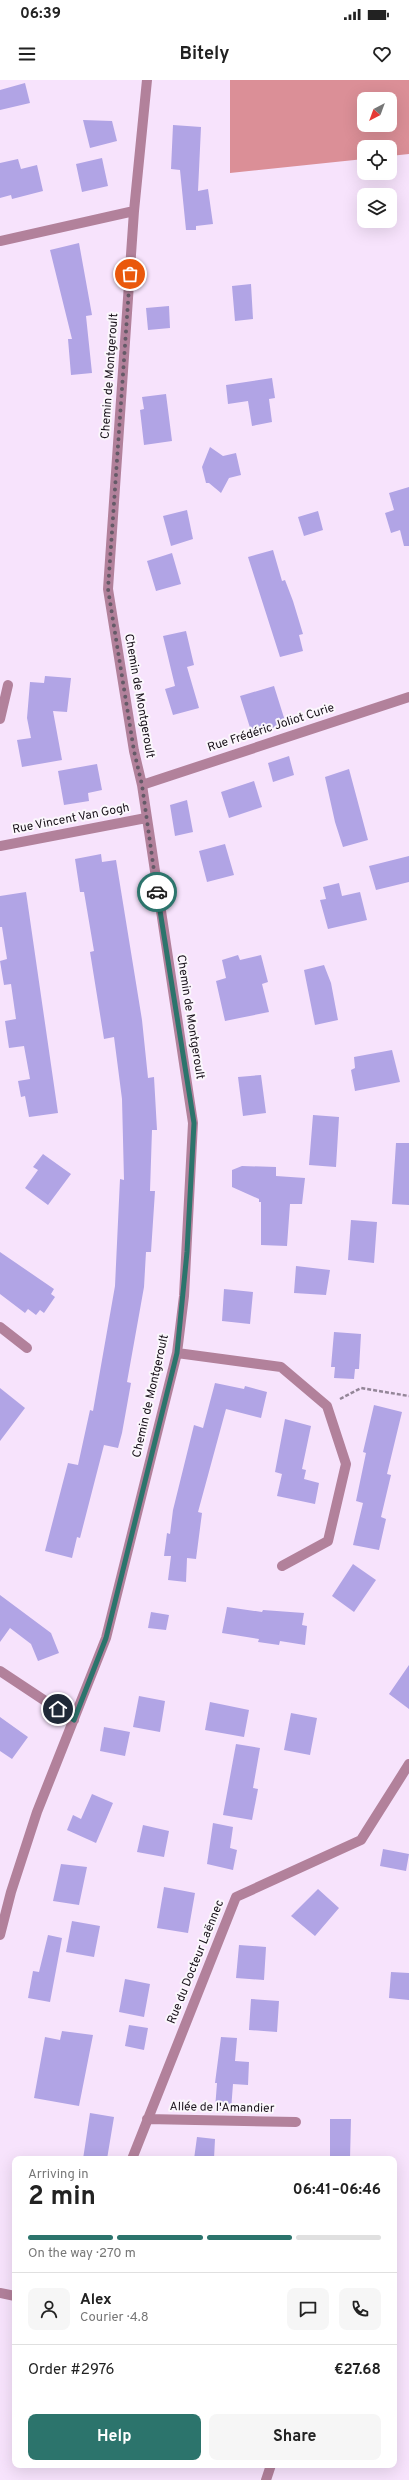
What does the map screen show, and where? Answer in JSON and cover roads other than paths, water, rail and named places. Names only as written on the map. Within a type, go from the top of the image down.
[{"type":"street","name":"Chemin de Montgeroult","points":[[0,1935],[11,1892],[37,1812],[106,1638],[177,1353],[187,1252],[194,1123],[142,785],[134,751],[108,589],[134,211],[147,80]]},
{"type":"street","points":[[0,241],[134,211]]},
{"type":"street","points":[[0,719],[8,685]]},
{"type":"street","name":"Rue Frédéric Joliot Curie","points":[[142,785],[409,697]]},
{"type":"street","name":"Rue Vincent Van Gogh","points":[[0,846],[146,818]]},
{"type":"street","points":[[0,1328],[27,1348]]},
{"type":"street","points":[[177,1353],[281,1367],[327,1406],[346,1464],[328,1542],[282,1566]]},
{"type":"street","points":[[0,1671],[74,1720]]},
{"type":"street","name":"Rue du Docteur Laënnec","points":[[133,2156],[236,1897],[361,1840],[409,1764]]},
{"type":"street","name":"Allée de l'Amandier","points":[[147,2120],[296,2122]]},
{"type":"street","points":[[0,2293],[12,2295]]},
{"type":"street","points":[[266,2480],[270,2468]]}]
